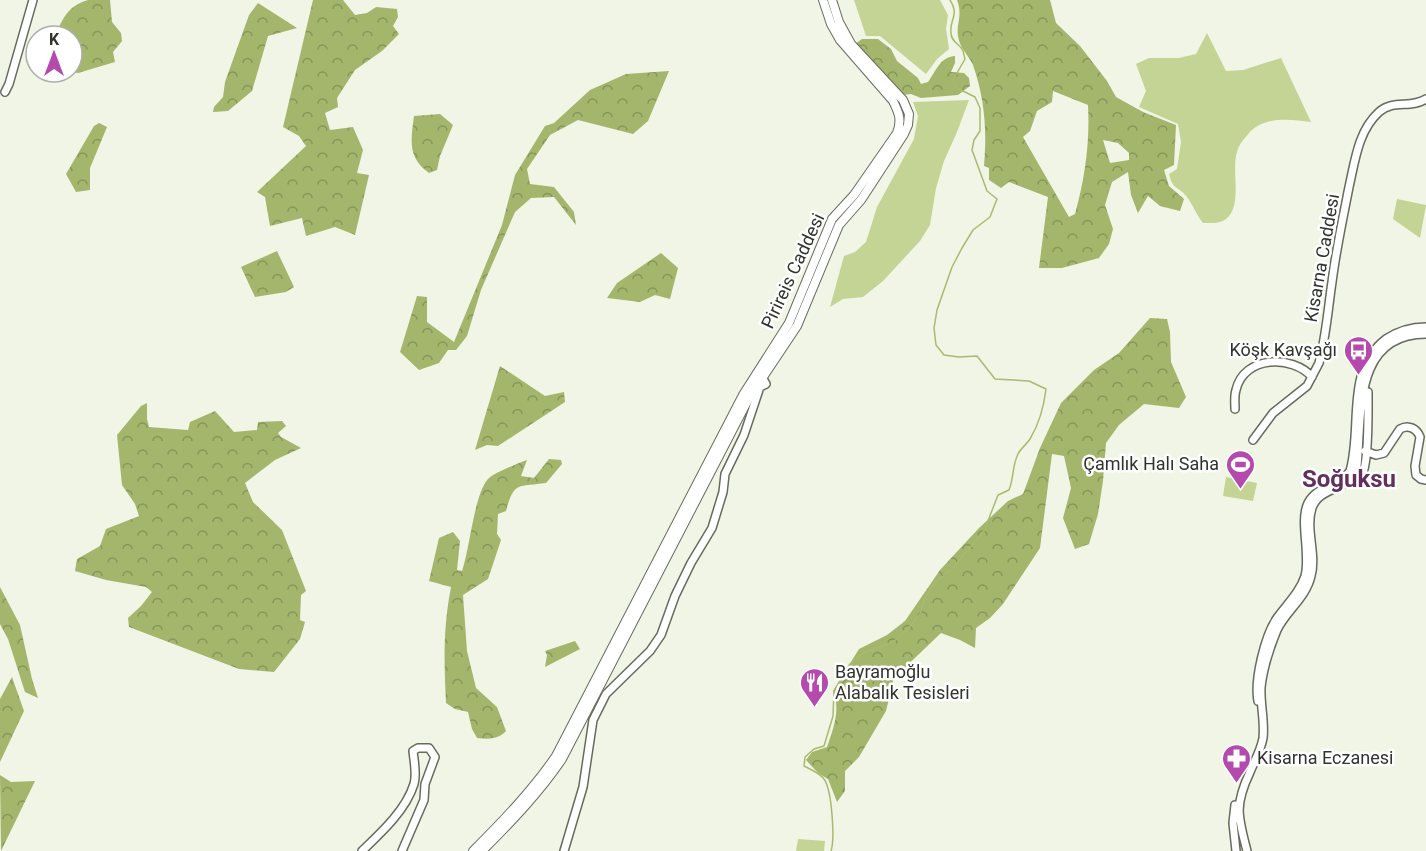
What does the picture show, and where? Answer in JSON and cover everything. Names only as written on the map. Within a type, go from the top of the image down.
[{"type":"main road","name":"Pirireis Caddesi","points":[[762,378],[789,323],[832,219],[854,195],[897,133],[901,122],[893,101],[840,40],[831,24],[823,0]]},
{"type":"main road","name":"Pirireis Caddesi","points":[[762,378],[797,326],[839,225],[861,200],[908,125],[909,114],[903,100],[851,44],[839,22],[832,0]]},
{"type":"main road","points":[[473,851],[509,814],[543,775],[556,756],[738,405],[762,378]]},
{"type":"main road","points":[[482,851],[542,787],[562,759],[749,398],[762,378]]},
{"type":"street","points":[[5,92],[33,0]]},
{"type":"street","name":"Kisarna Caddesi","points":[[1253,440],[1269,417],[1295,397],[1312,377],[1322,351],[1346,201],[1365,129],[1382,110],[1400,104],[1418,104],[1426,99]]},
{"type":"street","points":[[1262,712],[1256,690],[1267,642],[1274,624],[1303,582],[1307,564],[1306,507],[1312,496],[1343,479],[1350,471],[1362,369],[1378,346],[1399,332],[1426,327]]},
{"type":"street","points":[[1343,486],[1354,476],[1357,466],[1360,392],[1372,362],[1393,341],[1409,334],[1426,334]]},
{"type":"street","points":[[1235,409],[1238,384],[1246,373],[1256,366],[1282,361],[1304,368],[1312,377]]},
{"type":"street","points":[[564,851],[583,787],[593,720],[606,694],[650,651],[661,635],[679,588],[712,528],[723,492],[725,474],[744,435],[762,378]]},
{"type":"street","points":[[1316,501],[1325,494],[1353,483],[1362,475],[1368,392],[1360,392]]},
{"type":"street","points":[[1365,451],[1376,455],[1384,453],[1400,429],[1413,428],[1420,437],[1415,466],[1416,475],[1426,480]]},
{"type":"street","points":[[1247,851],[1238,816],[1239,799],[1261,746],[1263,733],[1261,687],[1276,632],[1305,591],[1311,577],[1313,562],[1311,517],[1316,501],[1324,488]]},
{"type":"street","points":[[362,851],[400,810],[414,784],[413,751],[418,748],[429,748],[435,757],[425,784],[424,800],[402,851]]},
{"type":"street","points":[[1236,851],[1233,815],[1235,801],[1241,792]]},
{"type":"green space","points":[[88,0],[110,0],[112,22],[121,33],[122,41],[113,52],[115,62],[84,71],[84,24],[61,24],[70,9]]},
{"type":"green space","points":[[313,0],[343,0],[355,15],[367,13],[376,7],[397,9],[398,17],[393,26],[399,34],[382,51],[355,70],[337,98],[338,107],[325,113],[330,130],[353,127],[363,150],[357,173],[369,175],[355,235],[335,227],[306,236],[302,218],[270,226],[265,197],[257,192],[306,146],[299,136],[283,127]]},
{"type":"green space","points":[[854,0],[940,0],[948,15],[946,29],[949,49],[937,59],[926,74],[880,36],[866,36]]},
{"type":"green space","points":[[957,0],[1050,0],[1056,23],[1080,46],[1107,81],[1116,97],[1143,112],[1176,125],[1174,165],[1164,170],[1169,186],[1184,199],[1180,211],[1160,206],[1148,196],[1138,213],[1131,195],[1128,172],[1112,182],[1105,205],[1113,229],[1109,244],[1099,258],[1062,268],[1039,268],[1048,197],[1009,182],[1001,188],[989,180],[989,168],[984,166],[983,103],[973,65],[959,40]],"holes":[[[1053,91],[1088,105],[1088,133],[1082,187],[1075,214],[1069,217],[1023,137],[1030,131],[1037,111],[1052,102]],[[1103,140],[1118,143],[1129,153],[1129,160],[1110,163]]]},
{"type":"green space","points":[[258,3],[297,28],[268,36],[252,91],[228,111],[213,112],[214,107],[223,97],[225,82],[249,15]]},
{"type":"green space","points":[[1207,33],[1226,71],[1243,70],[1281,58],[1311,122],[1270,121],[1249,133],[1237,152],[1234,206],[1226,219],[1212,223],[1203,223],[1187,197],[1172,183],[1169,174],[1177,169],[1181,142],[1178,124],[1139,107],[1146,91],[1136,64],[1149,58],[1179,58],[1196,54]]},
{"type":"green space","points":[[862,39],[878,39],[891,49],[897,61],[918,78],[921,84],[928,82],[942,62],[955,56],[951,72],[964,73],[969,78],[970,86],[958,95],[921,98],[911,94],[903,95],[855,44]]},
{"type":"green space","points":[[669,71],[648,121],[633,134],[578,120],[550,135],[527,169],[530,184],[554,187],[574,212],[576,225],[554,197],[531,198],[515,212],[481,290],[467,336],[456,350],[448,350],[439,363],[419,370],[400,352],[417,296],[427,297],[427,322],[454,342],[502,225],[515,175],[545,126],[554,123],[590,90],[626,74]]},
{"type":"green space","points":[[969,100],[944,161],[936,188],[930,225],[920,241],[883,281],[863,297],[843,299],[830,307],[844,256],[855,252],[866,242],[877,207],[914,139],[918,116],[913,102]]},
{"type":"green space","points":[[440,114],[453,125],[440,156],[437,170],[429,173],[417,161],[412,148],[414,116]]},
{"type":"green space","points":[[99,123],[107,127],[90,168],[90,190],[76,192],[66,174],[94,126]]},
{"type":"green space","points":[[1397,199],[1426,205],[1420,238],[1393,219]]},
{"type":"green space","points":[[277,251],[294,287],[286,292],[255,297],[241,267]]},
{"type":"green space","points":[[661,253],[678,268],[670,299],[655,295],[640,302],[607,298],[617,283]]},
{"type":"green space","points":[[1150,318],[1167,319],[1171,362],[1186,397],[1179,408],[1144,404],[1119,425],[1106,443],[1098,514],[1089,544],[1075,549],[1063,518],[1071,488],[1064,456],[1052,454],[1040,548],[1003,604],[990,618],[976,628],[975,648],[941,633],[894,678],[886,711],[859,757],[845,771],[845,791],[837,802],[828,779],[818,773],[806,760],[812,752],[827,747],[836,712],[833,691],[859,649],[887,635],[905,621],[940,570],[979,528],[1008,501],[1023,494],[1040,448],[1061,403],[1094,370],[1119,353]]},
{"type":"green space","points":[[500,366],[545,396],[564,392],[565,402],[498,446],[487,445],[475,450]]},
{"type":"green space","points":[[147,403],[149,427],[188,430],[190,422],[215,411],[234,432],[257,430],[258,422],[282,421],[286,426],[278,433],[301,448],[275,460],[245,483],[253,502],[282,530],[306,591],[301,595],[300,620],[305,622],[300,639],[274,672],[239,669],[129,627],[128,618],[152,592],[146,587],[106,580],[75,571],[77,559],[100,546],[106,529],[139,516],[135,504],[122,485],[117,435],[141,406]]},
{"type":"green space","points":[[549,459],[561,460],[562,464],[546,483],[518,487],[515,490],[506,511],[498,514],[497,534],[501,540],[488,579],[463,595],[467,651],[476,688],[497,707],[506,731],[489,739],[477,738],[468,712],[455,709],[446,703],[445,645],[451,587],[429,581],[439,538],[453,532],[460,541],[457,570],[462,571],[479,497],[488,479],[527,460],[521,476],[534,478]]},
{"type":"green space","name":"Çamlık Halı Saha","points":[[1226,477],[1257,483],[1253,501],[1223,496]]},
{"type":"green space","points":[[0,587],[20,625],[38,698],[25,692],[8,639],[0,624]]},
{"type":"green space","points":[[575,641],[580,649],[545,667],[547,655],[545,651]]},
{"type":"green space","points":[[12,677],[24,711],[0,762],[0,699]]},
{"type":"green space","points":[[0,775],[11,782],[35,781],[1,851]]},
{"type":"green space","points":[[798,839],[825,841],[824,851],[796,851]]},
{"type":"waterway","points":[[831,851],[832,815],[827,785],[820,775],[804,766],[805,757],[814,749],[824,746],[833,716],[834,691],[850,664],[863,653],[893,642],[906,631],[920,614],[925,598],[934,583],[951,570],[984,531],[998,495],[1009,490],[1016,458],[1036,427],[1046,389],[1029,381],[995,379],[977,356],[944,355],[936,345],[934,328],[937,310],[952,267],[973,230],[990,217],[997,199],[987,191],[972,150],[974,140],[980,131],[980,108],[975,97],[957,88],[953,80],[965,59],[962,49],[951,36],[954,10],[950,0]]},
{"type":"place","name":"Köşk Kavşağı","points":[[1358,376]]},
{"type":"place","name":"Çamlık Halı Saha","points":[[1240,490]]},
{"type":"place","name":"Bayramoğlu Alabalık Tesisleri","points":[[814,708]]},
{"type":"place","name":"Kisarna Eczanesi","points":[[1236,784]]},
{"type":"district","name":"Soğuksu","points":[[1349,479]]}]
